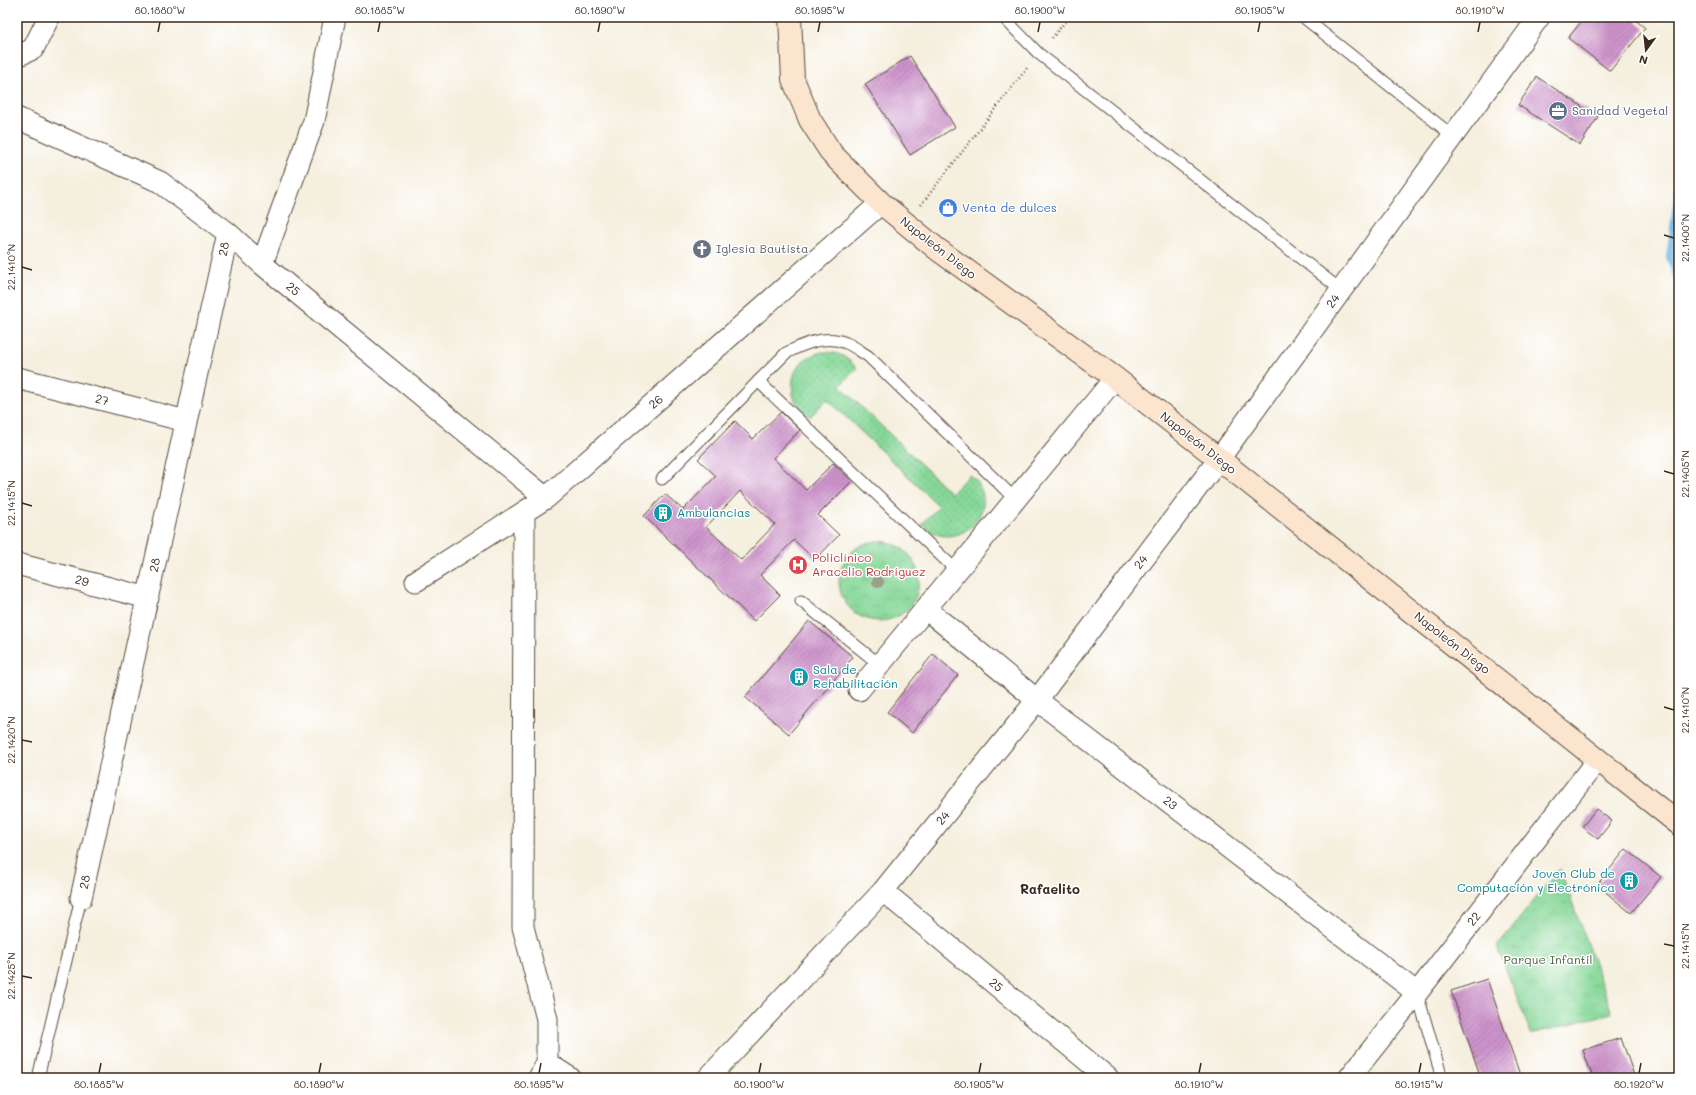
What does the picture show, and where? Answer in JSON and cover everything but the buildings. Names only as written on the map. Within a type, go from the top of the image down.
[{"type":"main road","name":"Napoleón Diego","points":[[790,17],[793,79],[810,120],[832,154],[881,203],[937,249],[1115,378],[1219,458],[1679,824]]},
{"type":"street","points":[[17,56],[33,49],[49,17]]},
{"type":"street","points":[[262,264],[314,121],[335,17]]},
{"type":"street","name":"24","points":[[708,1078],[883,891],[1037,700],[1219,458],[1539,17]]},
{"type":"street","name":"25","points":[[17,118],[160,182],[228,233],[262,264],[546,498]]},
{"type":"street","name":"26","points":[[416,581],[546,498],[881,203]]},
{"type":"street","name":"28","points":[[81,898],[228,233]]},
{"type":"street","name":"27","points":[[17,378],[186,421]]},
{"type":"street","points":[[859,690],[1115,378]]},
{"type":"street","points":[[524,512],[523,927],[547,1019],[543,1071],[570,1078]]},
{"type":"street","name":"29","points":[[17,564],[148,598]]},
{"type":"street","name":"23","points":[[926,609],[1037,700],[1417,993]]},
{"type":"street","name":"22","points":[[1349,1078],[1417,993],[1598,759]]},
{"type":"street","name":"25","points":[[883,891],[1108,1078]]},
{"type":"lane","points":[[1003,17],[1038,53],[1341,290]]},
{"type":"lane","points":[[1303,17],[1453,136]]},
{"type":"lane","points":[[662,479],[786,354],[807,342],[828,340],[845,342],[868,356],[1016,500]]},
{"type":"lane","points":[[758,382],[957,571]]},
{"type":"lane","points":[[801,601],[880,665]]},
{"type":"lane","points":[[38,1078],[81,898]]},
{"type":"lane","points":[[1417,993],[1442,1078]]},
{"type":"path","points":[[906,224],[1038,53],[1069,17]]},
{"type":"green space","points":[[822,352],[838,354],[849,360],[857,368],[840,386],[951,493],[969,475],[978,483],[983,494],[983,506],[973,525],[954,535],[943,536],[929,531],[922,524],[939,506],[827,399],[810,417],[799,407],[795,401],[792,389],[795,371],[807,358]]},
{"type":"green space","points":[[871,541],[887,541],[908,552],[919,573],[919,589],[908,610],[887,621],[871,621],[857,615],[850,610],[845,603],[839,589],[839,573],[845,559],[850,552],[857,547]]},
{"type":"green space","name":"Parque Infantil","points":[[1560,869],[1612,1013],[1531,1034],[1497,946]]},
{"type":"waterway","points":[[1679,189],[1670,257],[1679,282]]},
{"type":"place","name":"Sanidad Vegetal","points":[[1558,111]]},
{"type":"place","name":"Venta de dulces","points":[[948,208]]},
{"type":"place","name":"Iglesia Bautista","points":[[702,249]]},
{"type":"place","name":"Ambulancias","points":[[663,513]]},
{"type":"place","name":"Policlínico Aracelio Rodríguez","points":[[798,565]]},
{"type":"place","name":"Sala de Rehabilitación","points":[[799,677]]},
{"type":"place","name":"Joven Club de Computación y Electrónica","points":[[1629,881]]},
{"type":"district","name":"Rafaelito","points":[[1050,889]]}]
